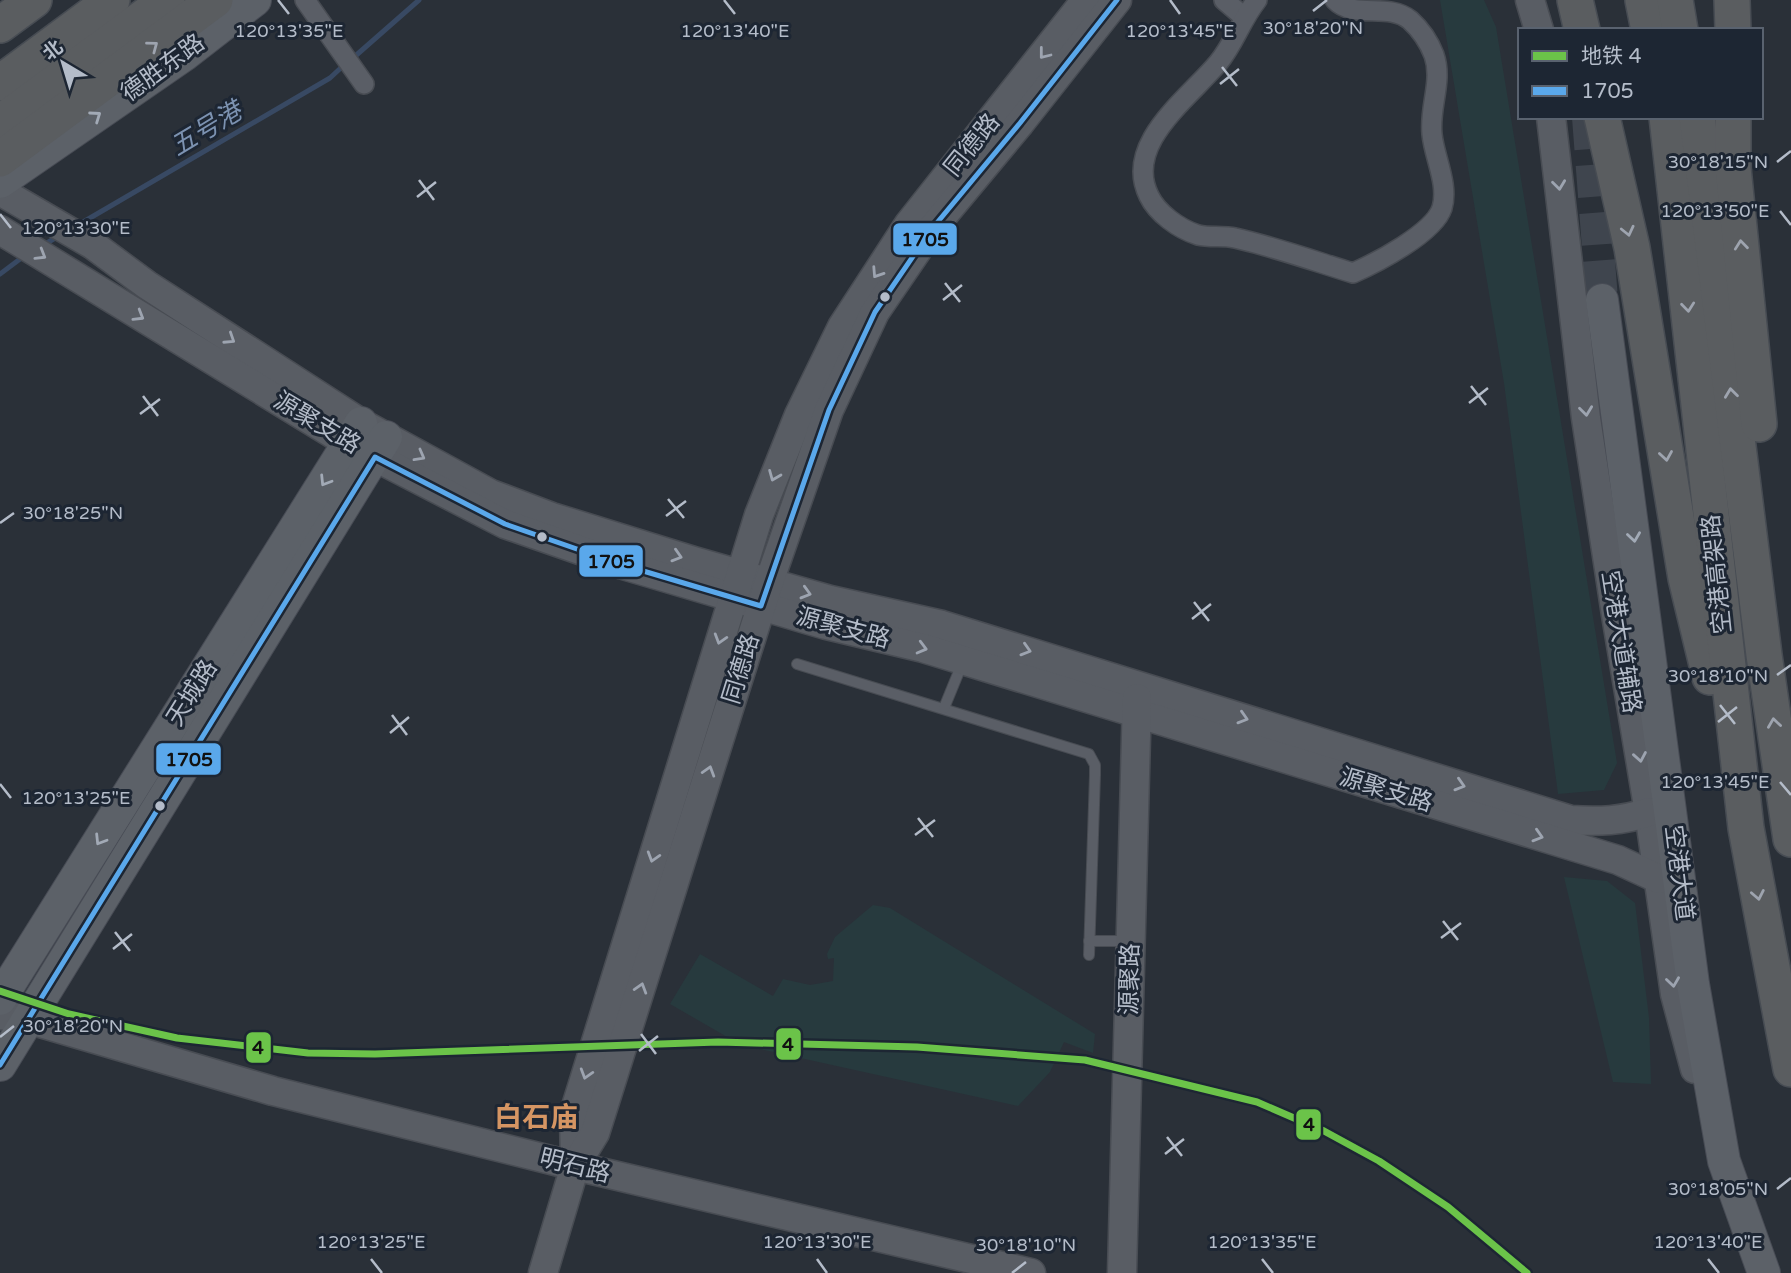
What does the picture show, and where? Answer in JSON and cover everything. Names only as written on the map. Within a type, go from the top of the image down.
[{"type":"highway","points":[[0,25],[34,0]]},
{"type":"highway","points":[[0,83],[112,0]]},
{"type":"highway","points":[[6,137],[167,0]]},
{"type":"highway","points":[[6,137],[215,0]]},
{"type":"highway","points":[[1575,0],[1582,28]]},
{"type":"highway","points":[[1643,0],[1649,28]]},
{"type":"highway","points":[[1675,0],[1681,28]]},
{"type":"highway","points":[[1732,0],[1732,28]]},
{"type":"highway","points":[[1602,119],[1632,248],[1686,578],[1745,828]]},
{"type":"highway","name":"空港高架路","points":[[1667,119],[1745,828],[1791,1069]]},
{"type":"highway","name":"空港高架路","points":[[1697,119],[1764,655],[1791,839]]},
{"type":"highway","points":[[1733,119],[1733,168],[1759,429],[1764,655]]},
{"type":"main road","name":"德胜东路","points":[[0,182],[184,55],[255,0]]},
{"type":"main road","name":"空港大道","points":[[1602,300],[1693,984],[1724,1161],[1764,1273]]},
{"type":"main road","name":"天城路","points":[[0,999],[367,440]]},
{"type":"main road","name":"天城路","points":[[0,1065],[14,1017],[367,440]]},
{"type":"street","points":[[305,0],[360,78]]},
{"type":"street","name":"同德路","points":[[575,1166],[574,1113],[736,586],[759,515],[799,415],[842,327],[909,224],[1086,0]]},
{"type":"street","name":"同德路","points":[[543,1273],[575,1166],[595,1133],[765,594],[829,410],[874,312],[931,230],[1117,0]]},
{"type":"street","points":[[1224,0],[1244,17]]},
{"type":"street","points":[[1257,0],[1244,17],[1235,41],[1227,52],[1158,130],[1142,161],[1143,184],[1154,207],[1173,222],[1198,235],[1239,239],[1353,273],[1396,252],[1434,220],[1442,208],[1443,187],[1432,135],[1432,112],[1439,74],[1434,54],[1423,34],[1408,19],[1391,10],[1358,10],[1341,6],[1335,0]]},
{"type":"street","points":[[1530,0],[1538,28]]},
{"type":"street","name":"空港大道辅路","points":[[1551,119],[1586,418],[1649,812],[1675,995],[1724,1161]]},
{"type":"street","name":"源聚支路","points":[[0,191],[93,245],[367,440]]},
{"type":"street","name":"源聚支路","points":[[0,230],[81,280],[367,440],[505,524],[623,565],[765,594],[963,661],[1618,860],[1659,879]]},
{"type":"street","name":"源聚支路","points":[[765,594],[830,600],[942,625],[1571,820],[1602,822],[1649,812]]},
{"type":"street","name":"源聚路","points":[[1122,1273],[1137,685]]},
{"type":"street","name":"明石路","points":[[14,1017],[273,1091],[575,1166],[1031,1273]]},
{"type":"lane","points":[[944,708],[963,661]]},
{"type":"lane","points":[[797,664],[1083,751],[1093,758],[1096,775],[1089,955]]},
{"type":"lane","points":[[1089,941],[1130,942]]},
{"type":"green space","points":[[1440,0],[1484,0],[1496,27],[1617,763],[1604,790],[1558,794],[1504,383]]},
{"type":"green space","points":[[1564,877],[1607,881],[1635,903],[1649,1018],[1651,1084],[1613,1082]]},
{"type":"green space","points":[[873,905],[890,908],[1095,1034],[1093,1053],[1064,1042],[1050,1072],[1018,1106],[741,1045],[670,1004],[700,954],[773,996],[783,979],[810,985],[833,981],[834,958],[828,959],[827,954],[835,937]]},
{"type":"waterway","name":"五号港","points":[[353,58],[419,0]]},
{"type":"waterway","name":"五号港","points":[[78,225],[330,78],[345,64]]},
{"type":"waterway","name":"五号港","points":[[42,246],[60,235]]},
{"type":"waterway","name":"五号港","points":[[0,274],[24,256]]},
{"type":"tunnel","points":[[1588,119],[1602,300]]},
{"type":"metro line","name":"4","points":[[0,991],[69,1014],[177,1038],[308,1053],[375,1054],[718,1042],[917,1047],[1085,1060],[1257,1102],[1324,1131],[1379,1161],[1448,1207],[1527,1273]]},
{"type":"transit line","name":"1705","points":[[0,1065],[375,457],[505,524],[623,565],[761,606],[829,410],[875,312],[931,230],[1117,0]]},
{"type":"district","name":"白石庙","points":[[536,1118]]}]
